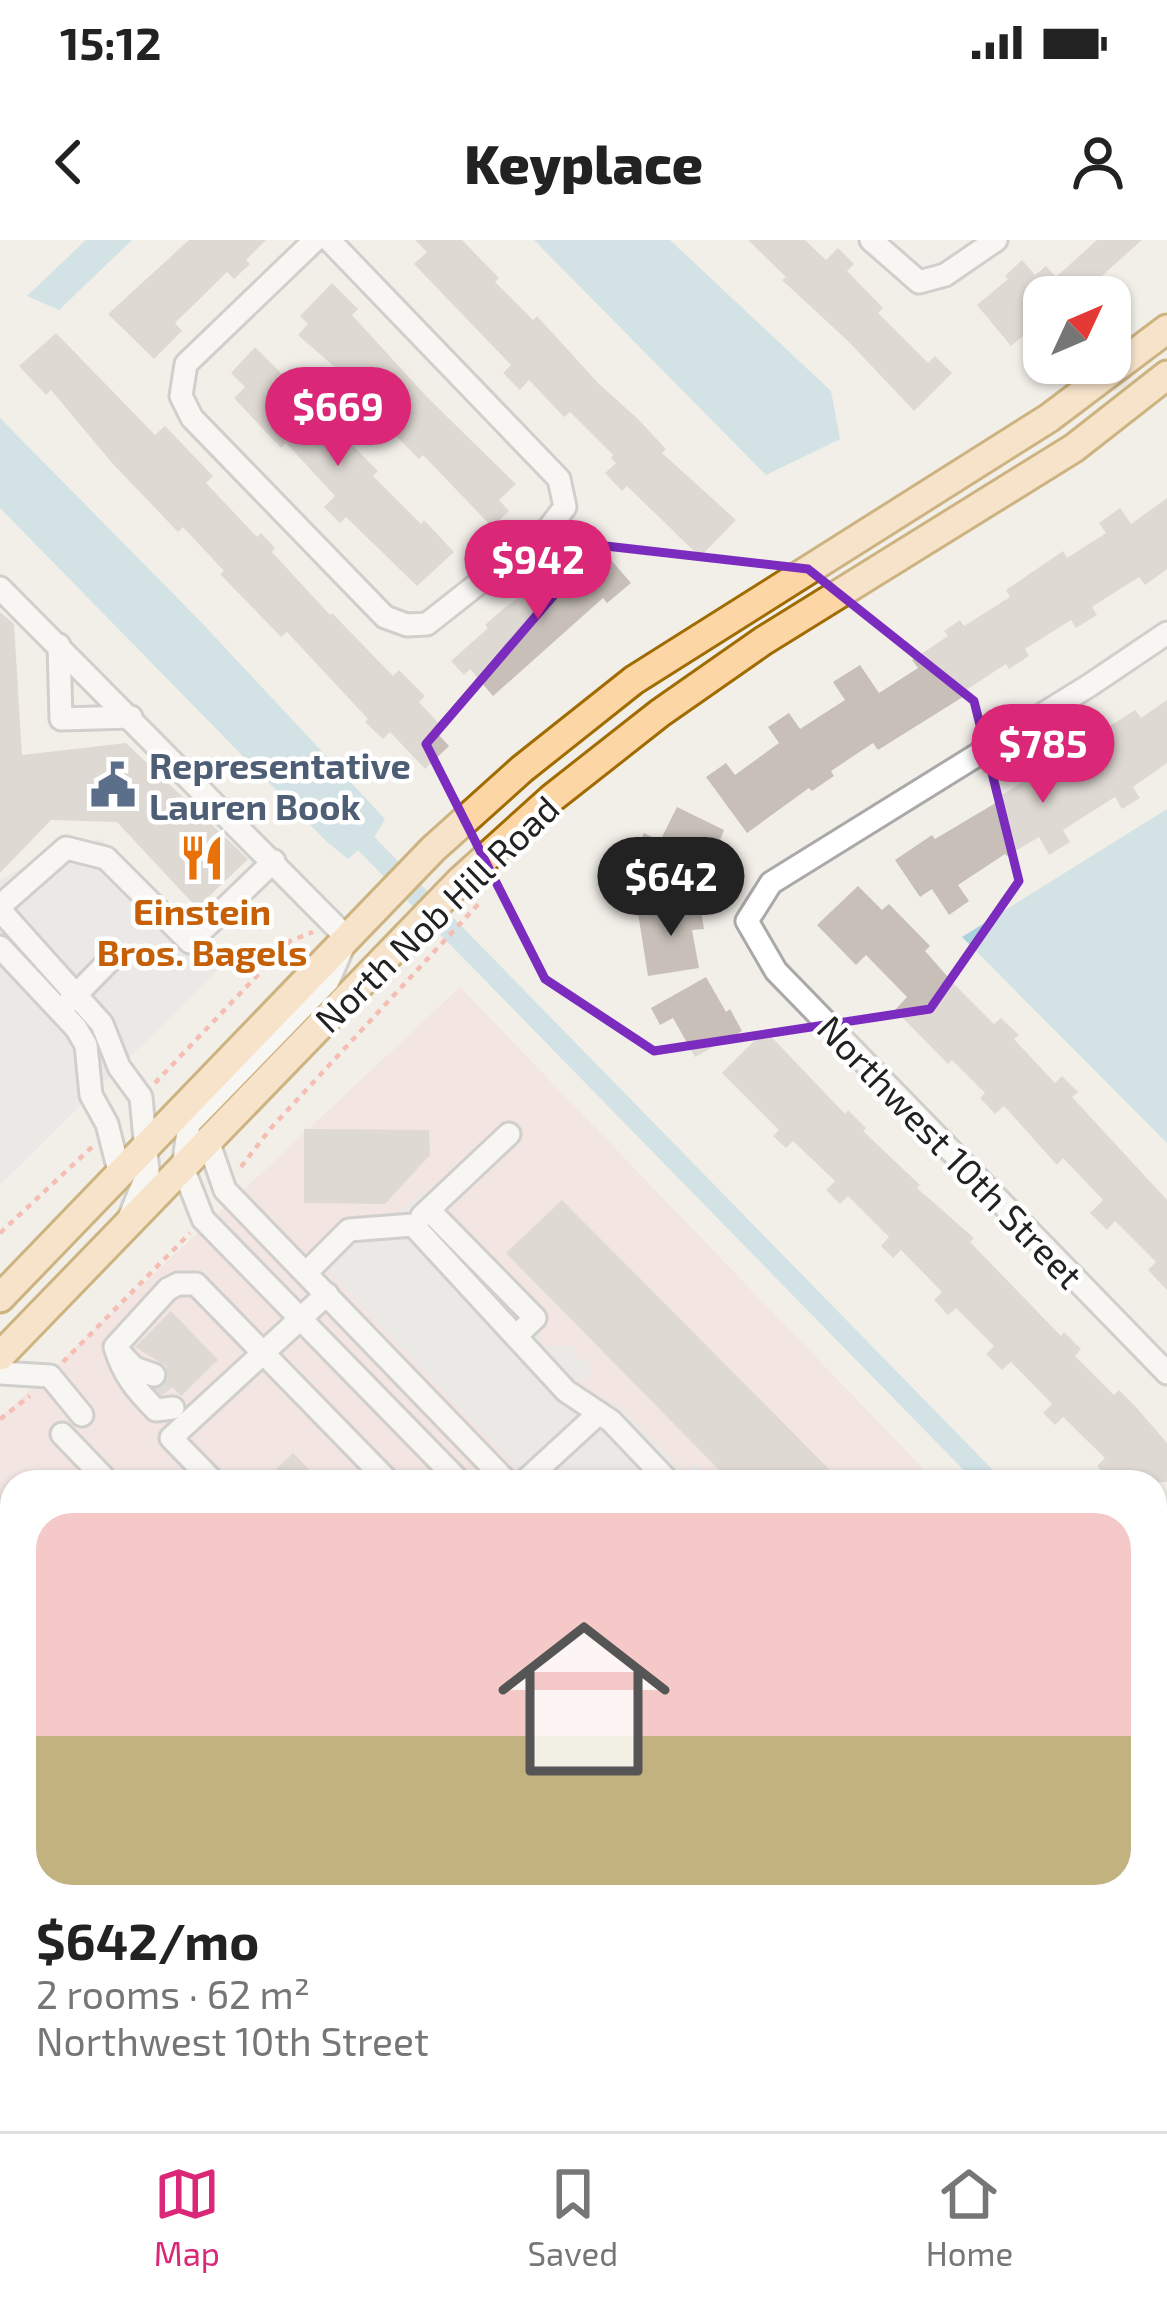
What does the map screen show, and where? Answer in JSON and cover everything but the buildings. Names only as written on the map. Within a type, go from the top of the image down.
[{"type":"main road","name":"North Nob Hill Road","points":[[0,1298],[433,849],[522,769],[634,680],[1048,418],[1167,329]]},
{"type":"main road","name":"North Nob Hill Road","points":[[0,1356],[460,880],[552,797],[660,713],[764,641],[1074,448],[1167,375]]},
{"type":"street","points":[[315,240],[186,364],[181,396],[192,418],[385,617],[407,625],[427,624],[549,528],[566,507],[559,479],[329,240]]},
{"type":"street","points":[[871,240],[919,282],[945,275],[996,240]]},
{"type":"street","points":[[0,588],[347,938],[328,981],[189,1124],[183,1168],[203,1220],[448,1470]]},
{"type":"street","name":"Northwest 10th Street","points":[[1167,633],[771,883],[747,921],[776,971],[1167,1373]]},
{"type":"street","points":[[58,645],[61,719],[131,717]]},
{"type":"street","points":[[124,1229],[148,1172],[141,1097],[119,1067],[101,1024],[0,908],[66,848],[106,858],[190,942],[274,861]]},
{"type":"street","points":[[0,947],[86,1045],[91,1095],[107,1124],[120,1175]]},
{"type":"street","points":[[59,1011],[110,959]]},
{"type":"street","points":[[306,1273],[349,1230],[421,1217],[509,1134]]},
{"type":"street","points":[[208,1142],[225,1190],[496,1470]]},
{"type":"street","points":[[421,1217],[566,1391],[599,1413],[658,1470]]},
{"type":"street","points":[[115,1347],[172,1286],[196,1284],[378,1470]]},
{"type":"street","points":[[161,1392],[265,1351],[327,1294]]},
{"type":"street","points":[[115,1347],[161,1392],[171,1438],[202,1470]]},
{"type":"street","points":[[115,1347],[123,1372],[156,1410],[161,1392]]},
{"type":"street","points":[[0,1373],[50,1376],[82,1415]]},
{"type":"street","points":[[537,1470],[599,1413]]},
{"type":"street","points":[[62,1435],[96,1470]]},
{"type":"path","points":[[412,975],[482,900]]},
{"type":"highlighted area","points":[[597,545],[808,569],[974,701],[1019,881],[930,1009],[654,1051],[545,979],[426,744]]},
{"type":"shaded area","points":[[101,839],[225,963],[0,1185],[0,880],[50,852]]},
{"type":"shaded area","points":[[460,987],[924,1470],[0,1470],[0,1418]]},
{"type":"shaded area","points":[[423,1191],[490,1263],[520,1284],[542,1308],[539,1339],[547,1347],[575,1346],[575,1359],[585,1359],[592,1368],[589,1378],[578,1379],[590,1393],[620,1407],[682,1470],[518,1470],[310,1251],[343,1224],[396,1216]]},
{"type":"water","points":[[86,240],[132,240],[59,310],[27,296]]},
{"type":"water","points":[[534,240],[670,240],[831,391],[840,439],[766,475]]},
{"type":"water","points":[[0,418],[201,622],[385,819],[375,836],[348,859],[0,508]]},
{"type":"water","points":[[1167,809],[1167,1143],[962,937]]},
{"type":"waterway","points":[[348,825],[978,1470]]},
{"type":"tunnel","points":[[147,1381],[162,1396]]},
{"type":"place","name":"Representative Lauren Book","points":[[113,785]]},
{"type":"place","name":"Einstein Bros. Bagels","points":[[202,858]]}]
